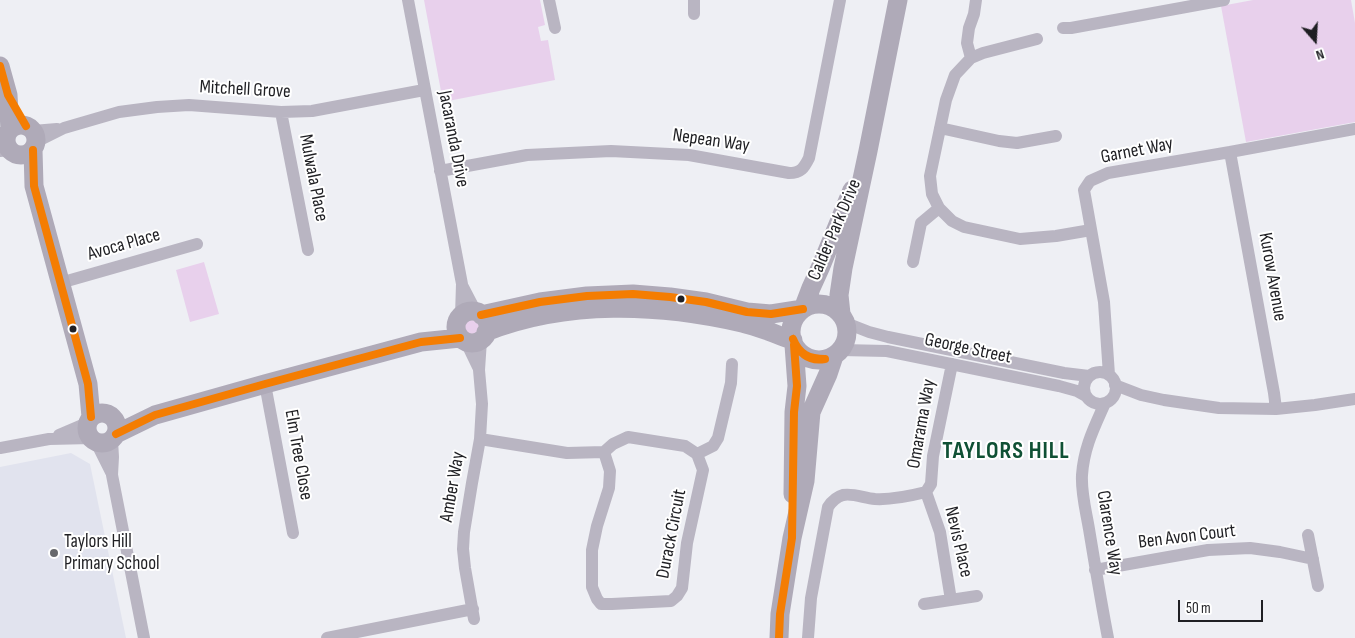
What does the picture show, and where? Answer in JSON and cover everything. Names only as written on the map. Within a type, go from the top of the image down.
[{"type":"street","name":"Jacaranda Drive","points":[[408,0],[471,328]]},
{"type":"street","points":[[549,0],[555,28]]},
{"type":"street","points":[[694,0],[694,14]]},
{"type":"street","name":"Nepean Way","points":[[440,171],[527,155],[611,151],[689,154],[789,173],[802,170],[809,158],[840,0]]},
{"type":"street","name":"Calder Park Drive","points":[[844,319],[839,295],[843,268],[898,0]]},
{"type":"street","points":[[971,58],[967,42],[976,0]]},
{"type":"street","points":[[1063,28],[1224,0]]},
{"type":"street","points":[[1038,39],[983,53],[971,58],[955,75],[946,100],[930,176],[932,194],[939,208],[952,220],[964,227],[1020,239],[1056,236],[1091,230]]},
{"type":"street","points":[[0,66],[17,141],[34,186],[101,428],[144,638]]},
{"type":"street","name":"Mitchell Grove","points":[[17,141],[119,112],[157,107],[189,105],[281,112],[312,111],[424,90]]},
{"type":"street","name":"Mulwala Place","points":[[281,112],[308,250]]},
{"type":"street","points":[[940,128],[1017,143],[1056,136]]},
{"type":"street","name":"Garnet Way","points":[[1111,390],[1104,302],[1084,190],[1090,181],[1108,173],[1355,129]]},
{"type":"street","name":"Calder Park Drive","points":[[803,309],[868,152]]},
{"type":"street","name":"Kurow Avenue","points":[[1230,152],[1276,409]]},
{"type":"street","points":[[913,262],[921,223],[939,208]]},
{"type":"street","name":"Avoca Place","points":[[60,282],[197,244]]},
{"type":"street","points":[[471,328],[502,311],[540,302],[587,296],[633,294],[670,297],[706,302],[746,312],[771,314],[803,309],[819,304],[828,305],[835,309],[844,319],[848,332],[846,342],[837,353],[811,412],[805,482],[792,538],[778,638]]},
{"type":"street","points":[[0,448],[155,415],[471,328],[504,325],[582,310],[659,309],[700,315],[743,324],[793,342],[800,352],[816,360],[825,359],[837,353]]},
{"type":"street","points":[[792,538],[794,412],[797,369],[791,332],[797,315],[803,309]]},
{"type":"street","name":"George Street","points":[[844,319],[869,332],[888,337],[1064,373],[1091,374]]},
{"type":"street","name":"Amber Way","points":[[327,638],[474,614],[463,550],[480,439],[482,404],[479,370],[471,328]]},
{"type":"street","name":"Garnet Way","points":[[1091,374],[1107,342]]},
{"type":"street","name":"George Street","points":[[837,353],[887,351],[1059,386],[1077,391],[1088,398]]},
{"type":"street","points":[[480,439],[567,453],[604,452],[613,444],[628,437],[685,446],[698,454],[713,446],[718,438],[731,384],[732,364]]},
{"type":"street","name":"Omarama Way","points":[[808,638],[811,598],[828,507],[836,498],[846,495],[875,499],[906,497],[926,492],[931,484],[933,456],[952,364]]},
{"type":"street","points":[[1111,390],[1104,372],[1091,374],[1084,383],[1084,392],[1094,403],[1111,390],[1219,408],[1276,409],[1355,399]]},
{"type":"street","name":"Elm Tree Close","points":[[265,384],[293,533]]},
{"type":"street","name":"Clarence Way","points":[[1108,638],[1095,570],[1082,477],[1091,433],[1111,390]]},
{"type":"street","name":"Clarence Way","points":[[1088,398],[1091,433]]},
{"type":"street","name":"Durack Circuit","points":[[604,452],[610,471],[609,488],[596,526],[592,550],[592,587],[601,604],[671,601],[677,596],[682,588],[687,543],[703,470],[698,454]]},
{"type":"street","name":"Nevis Place","points":[[926,492],[940,532],[951,600]]},
{"type":"street","points":[[1308,535],[1318,586]]},
{"type":"street","name":"Ben Avon Court","points":[[1095,570],[1208,550],[1250,548],[1313,559]]},
{"type":"street","name":"Nevis Place","points":[[924,604],[977,596]]},
{"type":"shaded area","points":[[424,0],[540,0],[545,25],[538,27],[541,41],[548,40],[555,80],[443,102]]},
{"type":"shaded area","points":[[1253,0],[1351,0],[1355,23],[1355,122],[1246,142],[1221,6]]},
{"type":"shaded area","points":[[204,262],[219,314],[190,322],[176,270]]},
{"type":"shaded area","points":[[468,320],[474,320],[479,325],[477,334],[468,336],[463,331],[463,325]]},
{"type":"shaded area","name":"Taylors Hill Primary School","points":[[71,453],[90,464],[126,638],[0,638],[0,467]]},
{"type":"transit line","points":[[0,66],[8,95],[26,126]]},
{"type":"transit line","points":[[33,150],[34,186],[88,384],[91,417]]},
{"type":"transit line","points":[[481,315],[540,302],[587,296],[633,294],[706,302],[747,312],[771,314],[803,309]]},
{"type":"transit line","points":[[116,434],[155,415],[265,384],[421,342],[460,338]]},
{"type":"transit line","points":[[793,339],[805,355],[825,359]]},
{"type":"transit line","points":[[793,339],[798,348],[809,358],[825,359]]},
{"type":"transit line","points":[[779,638],[780,614],[792,538],[794,412],[797,386],[794,345]]},
{"type":"place","name":"Taylors Hill Primary School","points":[[54,553]]},
{"type":"district","name":"TAYLORS HILL","points":[[1006,452]]}]
